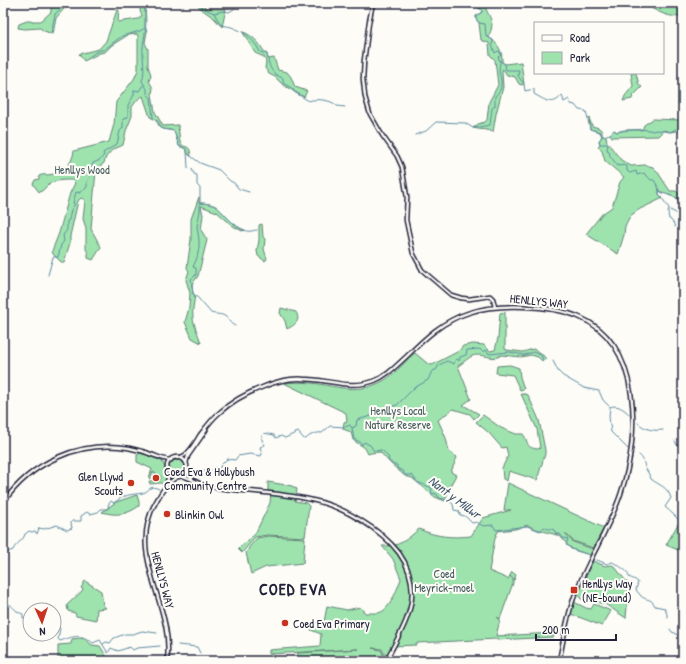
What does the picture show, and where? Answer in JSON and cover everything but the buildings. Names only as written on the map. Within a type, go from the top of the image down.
[{"type":"street","points":[[373,3],[364,61],[363,79],[365,97],[370,114],[382,135],[395,152],[402,167],[407,197],[406,220],[413,253],[422,270],[451,295],[469,299],[490,296],[493,299],[495,307]]},
{"type":"street","name":"HENLLYS WAY","points":[[207,427],[234,401],[281,381],[302,378],[354,386],[376,380],[388,374],[424,339],[442,325],[466,313],[495,307],[520,307],[560,311],[575,315],[589,322],[609,338],[626,371],[631,392],[633,410],[633,440],[622,492],[573,600],[559,661]]},
{"type":"street","points":[[3,503],[28,474],[43,464],[68,453],[96,447],[120,447],[148,453],[162,459],[171,460],[186,454],[207,427]]},
{"type":"street","points":[[192,479],[186,469],[188,456],[207,427]]},
{"type":"street","points":[[177,458],[182,459],[186,464]]},
{"type":"street","points":[[162,459],[168,467],[169,473],[167,484]]},
{"type":"street","points":[[168,467],[171,460]]},
{"type":"street","points":[[181,476],[186,469]]},
{"type":"street","points":[[169,473],[176,477]]},
{"type":"street","points":[[167,484],[176,477],[181,476],[216,488],[306,498],[341,510],[362,522],[391,544],[403,560],[410,576],[412,594],[404,624],[386,661]]},
{"type":"street","name":"HENLLYS WAY","points":[[167,484],[150,513],[146,529],[145,542],[147,561],[166,627],[168,652],[167,661]]},
{"type":"green space","points":[[51,3],[69,3],[56,18],[53,34],[40,28],[18,28],[19,24],[27,21],[41,21],[51,12]]},
{"type":"green space","name":"Henllys Wood","points":[[141,3],[145,3],[145,27],[147,31],[145,43],[148,49],[148,66],[151,75],[149,81],[153,88],[152,94],[155,112],[163,126],[178,125],[180,142],[183,146],[189,149],[191,156],[188,154],[186,149],[179,146],[174,131],[160,127],[158,121],[150,117],[143,96],[137,100],[132,107],[132,116],[126,131],[123,145],[112,150],[106,157],[104,163],[96,170],[91,229],[101,247],[93,260],[88,258],[86,249],[86,228],[83,219],[85,201],[81,198],[78,201],[70,236],[70,243],[64,262],[61,262],[52,251],[59,233],[70,193],[75,183],[72,180],[57,181],[49,184],[39,192],[33,184],[35,180],[39,179],[39,176],[53,174],[66,168],[73,156],[74,151],[109,142],[114,124],[116,102],[134,79],[138,70],[138,36],[137,34],[128,35],[112,45],[105,52],[84,61],[79,54],[99,49],[106,41],[117,10],[119,10],[118,22],[138,19],[142,16],[140,11]]},
{"type":"green space","points":[[196,3],[203,3],[205,8],[226,9],[222,27],[214,18],[201,9]]},
{"type":"green space","points":[[472,3],[484,3],[492,23],[491,32],[488,37],[499,47],[502,54],[502,62],[505,64],[521,62],[524,84],[522,85],[519,84],[515,77],[507,75],[503,69],[502,71],[503,87],[493,132],[473,128],[487,120],[489,102],[498,85],[495,60],[490,55],[489,43],[481,40],[479,23],[476,19],[476,16],[482,12],[481,9],[472,5]]},
{"type":"green space","points":[[636,3],[683,3],[683,17],[669,16]]},
{"type":"green space","points":[[242,31],[253,37],[258,42],[267,54],[268,59],[274,58],[278,70],[287,72],[295,87],[307,91],[304,97],[283,85],[275,77],[269,74],[265,68],[266,62],[264,57],[255,53]]},
{"type":"green space","points":[[631,74],[636,74],[639,85],[642,87],[632,99],[623,101],[625,96],[633,86]]},
{"type":"green space","points":[[589,118],[592,126],[599,128],[602,131],[602,136],[600,132],[590,129]]},
{"type":"green space","points":[[653,119],[681,120],[683,123],[683,130],[670,132],[664,130],[658,136],[612,137],[610,134],[614,130],[617,132],[624,130],[642,130],[644,125]]},
{"type":"green space","points":[[602,136],[606,136],[607,142],[621,160],[631,166],[645,165],[653,167],[670,191],[676,191],[683,198],[683,203],[675,197],[661,192],[659,189],[659,194],[663,198],[640,209],[630,216],[625,226],[624,235],[618,254],[586,234],[602,214],[612,207],[620,182],[624,177],[605,161],[602,151],[598,147]]},
{"type":"green space","points":[[199,197],[199,203],[209,204],[216,207],[234,224],[245,230],[242,231],[233,226],[217,212],[201,206],[203,215],[201,230],[207,240],[198,276],[192,284],[193,294],[195,295],[193,320],[201,343],[192,338],[185,322],[189,308],[190,293],[186,280],[189,271],[187,268],[191,239],[191,219]]},
{"type":"green space","points":[[262,224],[263,237],[265,239],[264,249],[267,259],[265,261],[258,256],[257,251],[259,225]]},
{"type":"green space","points":[[281,308],[296,312],[298,318],[292,326],[287,329],[285,321],[280,313]]},
{"type":"green space","name":"Henllys Local Nature Reserve","points":[[505,312],[505,349],[523,352],[533,349],[541,353],[546,359],[542,361],[538,357],[531,355],[521,357],[501,355],[495,358],[476,355],[470,357],[458,366],[471,399],[463,405],[479,414],[474,419],[470,414],[453,409],[438,420],[446,438],[449,452],[457,457],[451,472],[456,475],[450,486],[445,501],[435,497],[412,478],[405,476],[380,452],[368,454],[365,448],[353,440],[351,432],[343,429],[344,422],[347,421],[346,413],[284,383],[305,382],[354,389],[362,388],[384,380],[393,374],[415,353],[428,364],[432,365],[459,351],[463,346],[473,344],[484,345],[490,351],[495,350],[498,338],[500,313]]},
{"type":"green space","points":[[510,365],[519,368],[524,389],[520,390],[513,375],[496,373],[497,366]]},
{"type":"green space","points":[[521,394],[528,395],[539,420],[545,454],[537,480],[509,471],[507,481],[503,479],[502,468],[508,456],[506,447],[502,448],[489,433],[476,422],[483,415],[501,428],[516,434],[523,434],[531,448],[539,449],[537,429]]},
{"type":"green space","points":[[140,453],[161,460],[168,476],[165,484],[150,484],[149,481],[158,481],[161,477],[153,472],[150,479],[149,478],[152,469],[137,462],[137,455]]},
{"type":"green space","points":[[177,460],[183,462],[185,468],[183,474],[177,476],[171,474],[169,468],[171,462]]},
{"type":"green space","points":[[268,482],[292,486],[297,489],[295,501],[306,503],[309,506],[305,537],[267,535],[255,537],[242,553],[238,549],[255,534],[270,503],[271,492],[268,491]]},
{"type":"green space","name":"Coed Meyrick-moel","points":[[508,483],[604,528],[593,548],[573,541],[565,533],[573,542],[593,549],[590,555],[571,549],[560,536],[533,528],[528,525],[515,529],[498,531],[495,538],[489,571],[508,579],[512,572],[516,575],[514,580],[513,579],[513,583],[500,619],[497,617],[500,620],[496,636],[554,633],[554,637],[417,643],[417,645],[392,646],[387,654],[384,654],[382,649],[372,648],[381,650],[384,656],[382,661],[295,661],[298,653],[358,649],[269,654],[269,650],[320,646],[321,634],[311,630],[310,623],[324,622],[327,606],[347,610],[360,607],[365,613],[378,613],[382,611],[386,608],[395,594],[401,579],[393,559],[382,546],[398,544],[419,529],[432,534],[445,536],[471,536],[483,518],[511,510],[504,510]]},
{"type":"green space","points":[[137,495],[139,506],[126,513],[112,514],[102,512],[116,502]]},
{"type":"green space","points":[[680,523],[683,526],[683,552],[666,545]]},
{"type":"green space","points":[[268,536],[305,538],[303,563],[266,567],[251,574],[246,553],[257,538]]},
{"type":"green space","points":[[593,561],[605,566],[612,565],[615,567],[629,585],[626,618],[605,604],[581,599],[578,595]]},
{"type":"green space","points":[[85,581],[101,591],[103,605],[106,608],[97,609],[96,620],[76,616],[75,613],[68,611],[67,605],[82,591],[83,589],[81,588]]},
{"type":"green space","points":[[574,602],[586,608],[591,609],[594,604],[611,611],[602,626],[571,614]]},
{"type":"green space","points":[[72,639],[85,639],[92,645],[100,646],[108,659],[58,661],[58,645],[71,644]]},
{"type":"waterway","points":[[51,34],[55,14],[67,3]]},
{"type":"waterway","points":[[145,3],[146,25],[143,45],[144,73],[142,81],[147,89],[147,94],[151,98],[153,118],[161,128],[174,131],[179,146],[187,151],[188,168],[192,169],[194,174],[197,175],[197,185],[200,188],[200,211],[197,226],[199,248],[193,267],[196,268],[196,275],[191,279],[193,294],[211,313],[226,317],[235,326]]},
{"type":"waterway","points":[[200,3],[202,8],[214,13],[221,25],[232,27],[242,32],[249,37],[260,52],[267,54],[273,72],[283,78],[283,83],[293,89],[294,92],[309,101],[324,100],[332,102],[337,106],[345,107]]},
{"type":"waterway","points":[[472,3],[472,5],[481,9],[482,12],[476,16],[476,19],[479,23],[485,24],[486,36],[493,40],[492,45],[495,53],[498,51],[500,52],[501,55],[498,57],[500,61],[505,64],[506,70],[519,70],[518,76],[524,84],[525,91],[534,89],[534,94],[552,102],[559,99],[562,95],[564,102],[569,99],[571,104],[575,105],[579,110],[586,111],[590,129],[600,132],[602,136],[599,141],[600,144],[608,144],[607,150],[618,166],[626,165],[627,171],[630,173],[636,171],[637,175],[644,173],[651,180],[654,180],[661,192],[675,197],[683,203]]},
{"type":"waterway","points":[[214,13],[224,11],[229,12],[234,9]]},
{"type":"waterway","points":[[89,57],[96,52],[105,49],[122,36],[145,28]]},
{"type":"waterway","points":[[415,135],[426,131],[436,122],[465,123],[473,128],[490,125],[492,108],[495,106],[495,96],[501,87],[499,71],[500,61]]},
{"type":"waterway","points":[[48,275],[53,257],[58,257],[61,245],[64,241],[63,235],[67,230],[67,221],[69,220],[71,210],[75,204],[73,203],[76,192],[80,193],[80,191],[83,191],[87,187],[87,182],[90,177],[93,163],[100,160],[104,155],[103,153],[117,144],[120,131],[123,128],[123,119],[128,117],[128,105],[134,95],[134,90],[139,91],[143,85]]},
{"type":"waterway","points":[[603,136],[610,134],[614,130],[617,132],[641,129],[670,132],[676,129]]},
{"type":"waterway","points":[[188,154],[200,163],[219,170],[239,189],[249,192]]},
{"type":"waterway","points":[[659,189],[659,194],[669,208],[669,219],[675,227]]},
{"type":"waterway","points":[[678,200],[683,210]]},
{"type":"waterway","points":[[200,203],[209,204],[216,207],[235,225],[243,230],[257,230]]},
{"type":"waterway","points":[[670,210],[676,213],[679,217]]},
{"type":"waterway","points":[[195,475],[204,470],[204,475],[210,473],[214,468],[220,468],[227,459],[235,460],[238,456],[250,454],[261,456],[262,454],[260,447],[265,445],[262,440],[262,435],[264,433],[274,435],[276,438],[281,436],[285,438],[298,432],[304,439],[306,439],[313,434],[322,433],[330,426],[345,427],[350,425],[352,428],[356,426],[357,420],[375,415],[377,412],[382,412],[397,405],[414,388],[428,380],[432,371],[436,370],[439,365],[447,361],[454,364],[455,360],[457,359],[459,361],[460,357],[466,355],[467,350],[479,349],[484,352],[486,350],[489,354],[509,352],[524,355],[533,352],[541,355],[543,360]]},
{"type":"waterway","points":[[553,361],[558,371],[563,376],[584,388],[599,391],[603,400],[610,407],[618,407],[629,414]]},
{"type":"waterway","points":[[610,408],[609,417],[611,432],[628,449]]},
{"type":"waterway","points":[[638,423],[650,430],[663,430]]},
{"type":"waterway","name":"Nant y Millwr","points":[[352,428],[354,439],[362,445],[364,442],[370,445],[374,451],[382,450],[389,458],[388,460],[394,465],[397,465],[397,468],[404,472],[404,475],[412,475],[417,482],[432,488],[431,493],[437,494],[439,498],[448,500],[453,504],[454,510],[459,511],[460,515],[465,516],[472,523],[477,522],[483,526],[493,525],[496,530],[527,526],[540,531],[544,527],[552,529],[556,534],[560,534],[563,538],[568,539],[566,545],[574,550],[586,554]]},
{"type":"waterway","points":[[675,441],[677,445],[683,448]]},
{"type":"waterway","points":[[639,455],[643,459],[651,479],[665,489],[669,494],[671,498],[665,507],[683,524]]},
{"type":"waterway","points":[[3,560],[8,552],[13,550],[29,531],[35,531],[37,534],[39,528],[44,529],[57,525],[67,530],[72,528],[72,521],[81,521],[81,516],[87,512],[90,514],[98,512],[101,509],[109,508],[108,505],[111,501],[114,503],[124,496],[143,493],[153,487],[159,489]]},
{"type":"waterway","name":"Nant y Millwr","points":[[597,560],[607,564],[612,562],[625,570],[629,577],[638,582],[636,590],[640,595],[652,601],[655,606],[665,608],[668,618]]},
{"type":"waterway","points":[[3,578],[5,581],[6,591],[3,593]]},
{"type":"waterway","points":[[3,605],[11,605],[18,612],[22,614]]},
{"type":"waterway","name":"Nant y Millwr","points":[[670,629],[683,639]]},
{"type":"waterway","points":[[103,644],[106,642],[110,643],[114,638],[125,634],[133,634],[142,631],[157,633]]},
{"type":"waterway","points":[[62,640],[77,636],[93,643],[100,640],[108,653],[111,648],[118,651],[130,647],[133,650],[137,648],[160,646]]},
{"type":"waterway","points":[[178,645],[197,647],[200,653]]},
{"type":"place","name":"Coed Eva & Hollybush Community Centre","points":[[156,478]]},
{"type":"place","name":"Glen Llywd Scouts","points":[[131,483]]},
{"type":"place","name":"Blinkin Owl","points":[[167,514]]},
{"type":"place","name":"Henllys Way (NE-bound)","points":[[574,590]]},
{"type":"place","name":"Coed Eva Primary","points":[[285,623]]},
{"type":"district","name":"COED EVA","points":[[293,589]]}]
